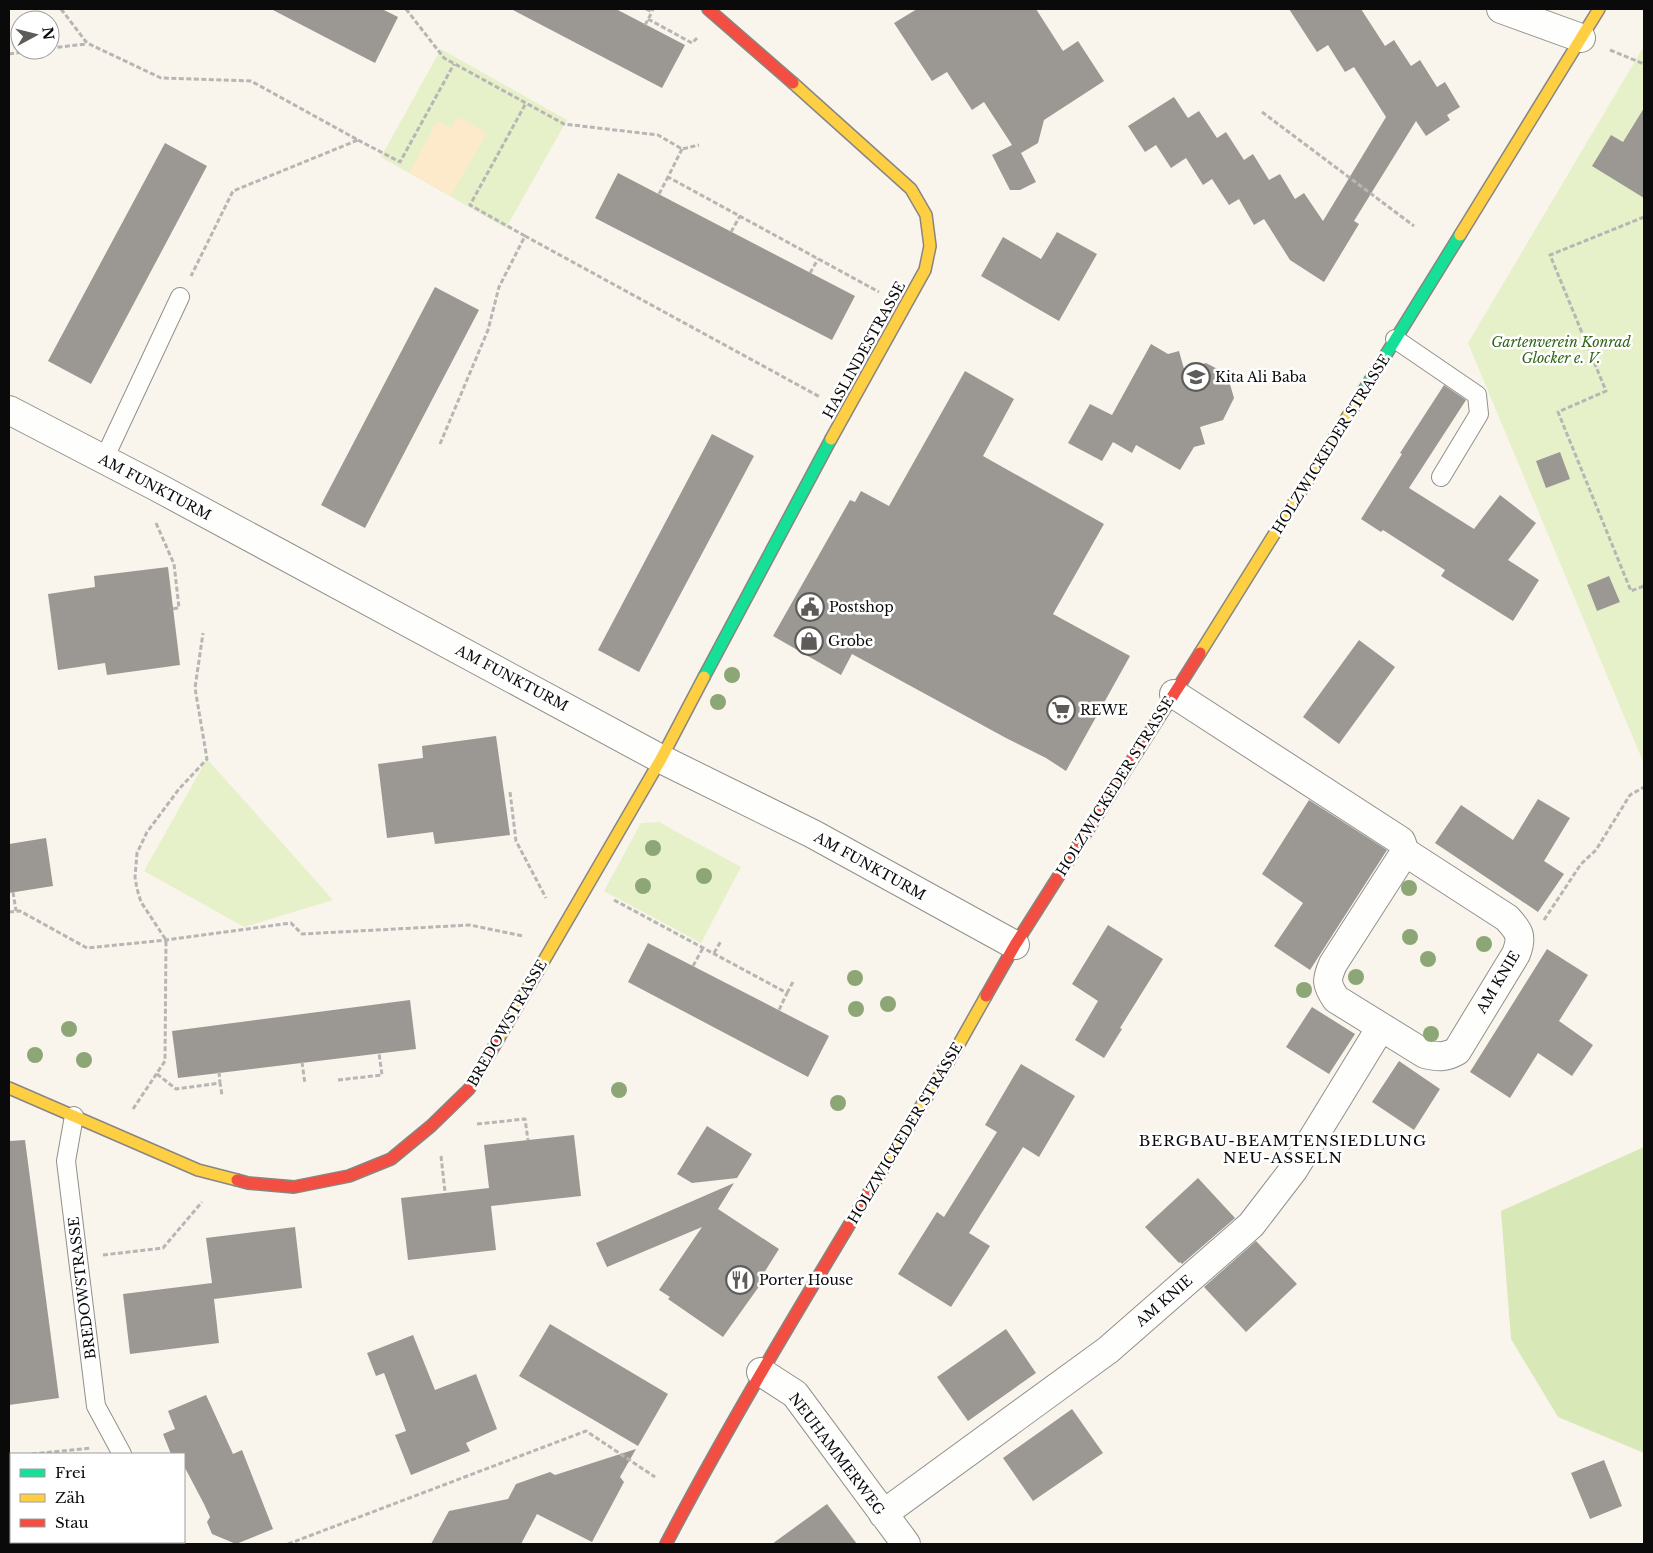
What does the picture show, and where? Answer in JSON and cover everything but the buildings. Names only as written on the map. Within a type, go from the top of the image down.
[{"type":"street","name":"HASLINDESTRASSE","points":[[661,759],[797,501],[926,270],[930,246],[926,215],[910,189],[751,45],[708,9]]},
{"type":"street","points":[[1501,9],[1581,38]]},
{"type":"street","name":"HOLZWICKEDER STRASSE","points":[[666,1544],[761,1372],[959,1044],[1015,945],[1247,579],[1599,9]]},
{"type":"street","name":"AM FUNKTURM","points":[[9,410],[104,459],[661,759],[813,834],[1015,945]]},
{"type":"street","name":"AM KNIE","points":[[1174,694],[1401,841],[1405,852],[1507,918],[1516,928],[1520,937],[1520,944],[1516,954],[1457,1051],[1439,1058],[1425,1054],[1336,999],[1328,988],[1327,976],[1333,964],[1405,852]]},
{"type":"street","name":"BREDOWSTRASSE","points":[[9,1088],[198,1170],[248,1183],[294,1187],[349,1176],[391,1159],[432,1126],[469,1089],[661,759]]},
{"type":"street","name":"AM KNIE","points":[[883,1514],[1108,1350],[1251,1225],[1294,1169],[1381,1027]]},
{"type":"street","name":"NEUHAMMERWEG","points":[[761,1372],[795,1394],[906,1544]]},
{"type":"lane","points":[[104,459],[180,297]]},
{"type":"lane","points":[[1395,339],[1477,395],[1480,414],[1441,477]]},
{"type":"lane","name":"BREDOWSTRASSE","points":[[74,1116],[66,1161],[96,1406],[119,1450]]},
{"type":"path","points":[[61,9],[87,43],[161,78],[251,81],[400,162],[454,64]]},
{"type":"path","points":[[406,9],[439,53],[454,64],[564,124],[658,136],[682,149],[699,145]]},
{"type":"path","points":[[645,24],[653,10],[646,9]]},
{"type":"path","points":[[648,19],[692,43],[698,37]]},
{"type":"path","points":[[1581,38],[1644,64]]},
{"type":"path","points":[[60,47],[87,43]]},
{"type":"path","points":[[526,103],[470,205],[847,413]]},
{"type":"path","points":[[1262,112],[1414,226]]},
{"type":"path","points":[[180,297],[233,191],[358,140]]},
{"type":"path","points":[[658,194],[682,149]]},
{"type":"path","points":[[668,177],[879,292]]},
{"type":"path","points":[[731,232],[740,216]]},
{"type":"path","points":[[1644,217],[1550,255],[1606,391],[1558,412],[1631,591],[1644,586]]},
{"type":"path","points":[[440,444],[488,330],[499,287],[525,236]]},
{"type":"path","points":[[810,273],[818,259]]},
{"type":"path","points":[[156,523],[174,564],[179,608],[170,609]]},
{"type":"path","points":[[117,1135],[165,1061],[166,940],[142,902],[134,876],[137,853],[146,832],[179,789],[207,759],[195,688],[203,633]]},
{"type":"path","points":[[1520,937],[1542,924],[1580,864],[1596,850],[1630,795],[1644,786]]},
{"type":"path","points":[[510,792],[516,841],[547,901]]},
{"type":"path","points":[[586,886],[787,993]]},
{"type":"path","points":[[13,892],[16,911]]},
{"type":"path","points":[[9,912],[20,911],[87,948],[166,940],[291,923],[302,934],[470,925],[526,937]]},
{"type":"path","points":[[714,954],[721,941]]},
{"type":"path","points":[[693,966],[703,948]]},
{"type":"path","points":[[779,1010],[794,980]]},
{"type":"path","points":[[338,1080],[382,1074],[379,1053]]},
{"type":"path","points":[[302,1062],[305,1084]]},
{"type":"path","points":[[219,1072],[222,1095]]},
{"type":"path","points":[[156,1074],[176,1089],[220,1083]]},
{"type":"path","points":[[468,1125],[525,1119],[528,1140]]},
{"type":"path","points":[[440,1146],[445,1192]]},
{"type":"path","points":[[98,1256],[163,1248],[206,1196]]},
{"type":"path","points":[[288,1544],[586,1431],[655,1477]]},
{"type":"path","points":[[54,1453],[119,1450]]},
{"type":"green space","name":"Gartenverein Konrad Glocker e. V.","points":[[1644,46],[1644,764],[1468,343]]},
{"type":"green space","points":[[441,49],[567,120],[506,228],[381,157]]},
{"type":"green space","points":[[207,759],[333,900],[244,927],[144,871]]},
{"type":"green space","points":[[659,822],[741,867],[701,943],[604,891],[641,823]]},
{"type":"green space","points":[[1644,1147],[1644,1453],[1558,1417],[1511,1339],[1501,1211]]},
{"type":"sand","points":[[458,117],[487,133],[451,196],[409,173],[437,121],[451,128]]},
{"type":"traffic: fast","points":[[1361,395],[1460,235]]},
{"type":"traffic: fast","points":[[704,677],[831,439]]},
{"type":"traffic: slow","points":[[1460,235],[1599,9]]},
{"type":"traffic: slow","points":[[793,83],[911,189],[926,215],[930,246],[925,270],[831,439]]},
{"type":"traffic: slow","points":[[1200,653],[1361,395]]},
{"type":"traffic: slow","points":[[496,1043],[661,759],[704,677]]},
{"type":"traffic: slow","points":[[872,1187],[986,996]]},
{"type":"traffic: slow","points":[[9,1088],[198,1170],[237,1180]]},
{"type":"traffic: jam","points":[[708,9],[793,83]]},
{"type":"traffic: jam","points":[[986,996],[1015,945],[1200,653]]},
{"type":"traffic: jam","points":[[237,1180],[248,1183],[294,1187],[349,1176],[391,1159],[431,1126],[469,1089],[496,1043]]},
{"type":"traffic: jam","points":[[666,1544],[690,1498],[792,1320],[872,1187]]},
{"type":"place","name":"Kita Ali Baba","points":[[1196,377]]},
{"type":"place","name":"Postshop","points":[[810,607]]},
{"type":"place","name":"Grobe","points":[[809,641]]},
{"type":"place","name":"REWE","points":[[1061,710]]},
{"type":"place","name":"Porter House","points":[[740,1280]]},
{"type":"district","name":"BERGBAU-BEAMTENSIEDLUNG NEU-ASSELN","points":[[1283,1150]]}]
